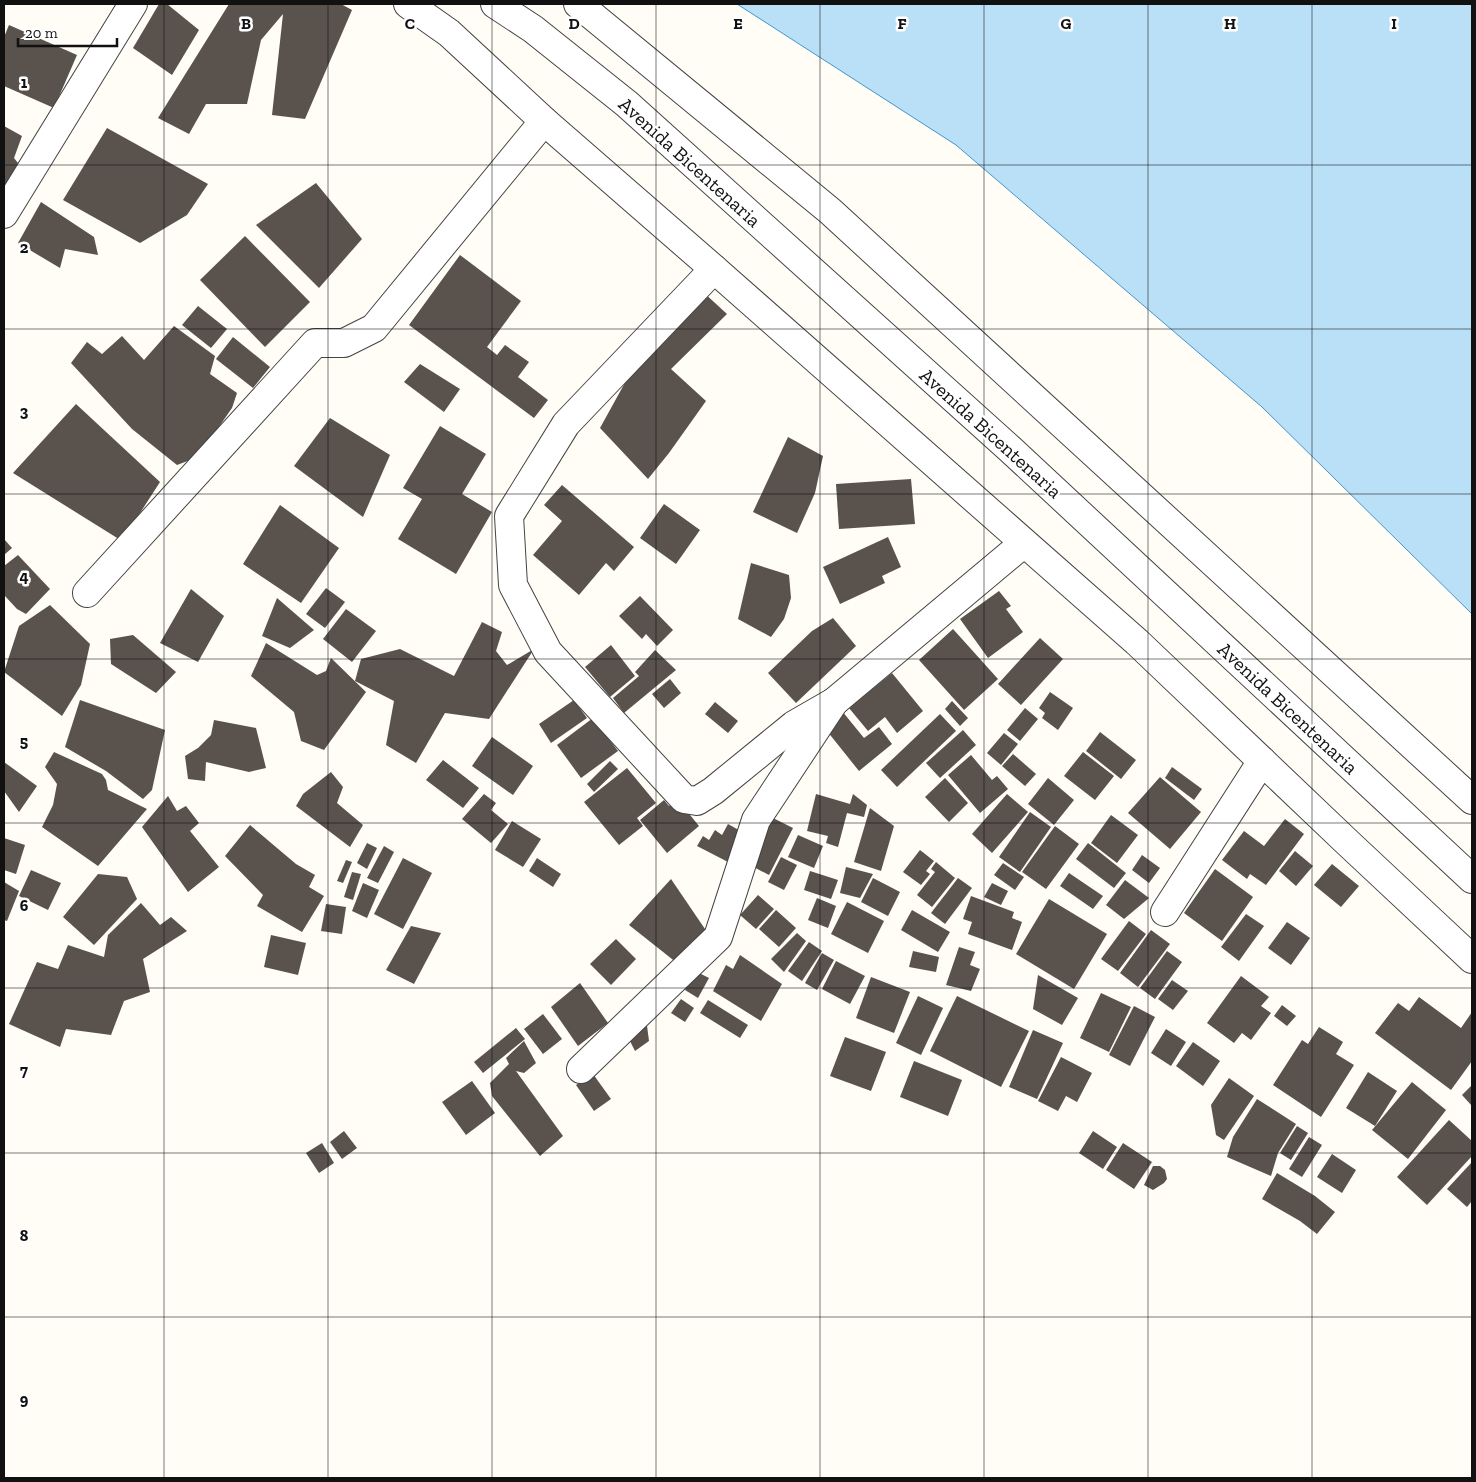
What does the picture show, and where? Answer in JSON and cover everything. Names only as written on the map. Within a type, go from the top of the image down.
[{"type":"street","points":[[4,214],[133,4]]},
{"type":"street","points":[[408,4],[449,33],[544,121],[1137,642],[1472,959]]},
{"type":"street","name":"Avenida Bicentenaria","points":[[495,4],[533,29],[627,104],[1010,449],[1472,879]]},
{"type":"street","points":[[578,4],[830,210],[1472,800]]},
{"type":"street","points":[[87,592],[315,343],[344,344],[374,328],[544,121]]},
{"type":"street","points":[[714,269],[566,424],[509,516],[513,585],[548,652],[684,800],[697,801],[713,791],[794,725],[834,702],[1024,543]]},
{"type":"street","points":[[581,1069],[718,937],[756,820],[834,702]]},
{"type":"street","points":[[1165,912],[1262,762]]},
{"type":"water","points":[[737,4],[1472,4],[1472,614],[1262,407],[956,145]]},
{"type":"building","points":[[159,4],[167,4],[199,30],[172,75],[133,48]]},
{"type":"building","points":[[229,4],[341,4],[352,10],[305,119],[272,115],[283,14],[261,40],[247,104],[206,104],[189,134],[158,118]]},
{"type":"building","points":[[9,25],[77,55],[54,108],[4,86],[4,37]]},
{"type":"building","points":[[4,126],[22,136],[14,158],[18,163],[4,192]]},
{"type":"building","points":[[107,128],[208,184],[187,215],[140,243],[63,200]]},
{"type":"building","points":[[316,183],[362,239],[319,288],[256,225]]},
{"type":"building","points":[[41,202],[94,237],[98,255],[65,249],[60,268],[18,243]]},
{"type":"building","points":[[245,236],[310,302],[265,347],[200,280]]},
{"type":"building","points":[[460,255],[521,301],[487,347],[497,355],[505,345],[529,362],[518,377],[548,400],[534,418],[409,325]]},
{"type":"building","points":[[702,291],[727,314],[671,369],[706,401],[648,479],[600,428],[632,370]]},
{"type":"building","points":[[198,306],[227,329],[211,348],[182,325]]},
{"type":"building","points":[[174,326],[215,356],[210,374],[237,393],[232,408],[198,457],[177,465],[132,429],[71,363],[87,342],[102,354],[122,336],[144,360]]},
{"type":"building","points":[[233,337],[270,367],[253,388],[216,359]]},
{"type":"building","points":[[420,364],[460,389],[444,412],[404,382]]},
{"type":"building","points":[[76,404],[160,482],[122,541],[13,473]]},
{"type":"building","points":[[330,418],[390,455],[363,517],[294,466]]},
{"type":"building","points":[[440,426],[486,454],[462,494],[492,512],[456,574],[398,539],[422,499],[403,488]]},
{"type":"building","points":[[788,437],[823,456],[815,493],[797,533],[753,512]]},
{"type":"building","points":[[911,479],[915,524],[839,529],[836,484]]},
{"type":"building","points":[[562,485],[634,547],[614,571],[606,563],[579,595],[533,555],[562,521],[544,505]]},
{"type":"building","points":[[664,504],[700,530],[676,564],[640,538]]},
{"type":"building","points":[[280,505],[339,548],[301,603],[243,564]]},
{"type":"building","points":[[888,537],[901,567],[882,576],[885,583],[840,604],[823,567]]},
{"type":"building","points":[[4,539],[12,548],[4,555]]},
{"type":"building","points":[[18,555],[50,589],[26,614],[17,609],[4,595],[4,566]]},
{"type":"building","points":[[751,563],[789,575],[791,598],[784,619],[771,637],[738,619]]},
{"type":"building","points":[[326,588],[345,602],[325,628],[306,614]]},
{"type":"building","points":[[191,589],[224,616],[198,662],[160,643]]},
{"type":"building","points":[[999,591],[1011,606],[1006,609],[1023,632],[988,658],[960,619]]},
{"type":"building","points":[[640,596],[673,630],[657,646],[646,634],[642,639],[619,616]]},
{"type":"building","points":[[277,598],[314,630],[290,648],[262,636]]},
{"type":"building","points":[[50,605],[90,644],[81,685],[62,716],[4,672],[19,626]]},
{"type":"building","points":[[346,609],[376,631],[352,662],[323,639]]},
{"type":"building","points":[[833,618],[856,646],[796,703],[768,673],[812,631]]},
{"type":"building","points":[[482,622],[502,632],[496,651],[507,665],[534,649],[489,719],[445,713],[416,763],[386,745],[394,701],[355,681],[361,659],[400,649],[454,676]]},
{"type":"building","points":[[953,629],[998,679],[964,710],[919,660]]},
{"type":"building","points":[[133,635],[176,672],[156,693],[111,664],[110,639]]},
{"type":"building","points":[[1040,638],[1063,659],[1021,705],[998,684]]},
{"type":"building","points":[[266,643],[317,675],[326,671],[331,658],[366,692],[324,750],[301,741],[294,712],[251,676]]},
{"type":"building","points":[[611,645],[635,676],[610,697],[585,667]]},
{"type":"building","points":[[655,650],[676,670],[624,713],[613,698],[639,676],[635,672]]},
{"type":"building","points":[[892,673],[923,711],[897,733],[885,717],[868,731],[849,708]]},
{"type":"building","points":[[670,679],[681,693],[664,708],[652,694]]},
{"type":"building","points":[[1050,692],[1073,708],[1058,730],[1042,718],[1045,713],[1039,708]]},
{"type":"building","points":[[80,700],[165,730],[152,790],[143,799],[106,771],[65,747]]},
{"type":"building","points":[[574,700],[587,718],[551,743],[539,724]]},
{"type":"building","points":[[952,701],[968,718],[960,726],[945,709]]},
{"type":"building","points":[[715,702],[738,721],[728,733],[705,714]]},
{"type":"building","points":[[1025,708],[1038,719],[1020,741],[1007,730]]},
{"type":"building","points":[[842,711],[864,738],[879,727],[892,744],[859,771],[823,726]]},
{"type":"building","points":[[940,714],[956,731],[897,787],[881,770]]},
{"type":"building","points":[[593,718],[618,751],[581,778],[557,745]]},
{"type":"building","points":[[214,720],[256,728],[266,768],[249,772],[206,762],[205,781],[188,779],[185,756],[198,748],[211,735]]},
{"type":"building","points":[[963,730],[976,745],[940,778],[926,763]]},
{"type":"building","points":[[1100,732],[1136,760],[1121,779],[1086,751]]},
{"type":"building","points":[[1004,733],[1018,744],[1001,765],[987,753]]},
{"type":"building","points":[[492,737],[533,766],[513,795],[472,766]]},
{"type":"building","points":[[54,752],[102,774],[106,780],[108,790],[147,809],[98,866],[42,827],[53,805],[57,784],[45,767]]},
{"type":"building","points":[[1083,752],[1114,776],[1095,800],[1064,776]]},
{"type":"building","points":[[1013,754],[1036,774],[1025,786],[1002,766]]},
{"type":"building","points":[[971,755],[992,780],[997,776],[1008,789],[980,813],[948,775]]},
{"type":"building","points":[[443,760],[479,788],[463,808],[426,780]]},
{"type":"building","points":[[610,761],[618,769],[594,792],[587,784]]},
{"type":"building","points":[[4,762],[37,786],[19,812],[4,791]]},
{"type":"building","points":[[1172,767],[1202,789],[1194,800],[1165,778]]},
{"type":"building","points":[[627,768],[656,803],[637,818],[643,826],[619,845],[584,802]]},
{"type":"building","points":[[331,772],[343,787],[337,803],[363,825],[350,847],[296,806],[303,794]]},
{"type":"building","points":[[1160,777],[1201,812],[1170,849],[1128,813]]},
{"type":"building","points":[[945,778],[968,803],[949,822],[925,797]]},
{"type":"building","points":[[1048,778],[1074,800],[1054,825],[1028,804]]},
{"type":"building","points":[[484,794],[496,803],[491,810],[508,824],[491,843],[462,819]]},
{"type":"building","points":[[816,794],[850,804],[853,794],[867,805],[864,817],[847,813],[838,847],[826,843],[828,836],[807,831]]},
{"type":"building","points":[[1007,794],[1028,812],[992,853],[972,834]]},
{"type":"building","points":[[168,796],[177,811],[186,806],[199,823],[190,831],[219,867],[188,892],[142,827]]},
{"type":"building","points":[[677,799],[699,826],[667,853],[640,820],[664,800],[669,806]]},
{"type":"building","points":[[870,808],[894,826],[881,871],[854,862]]},
{"type":"building","points":[[1030,812],[1051,827],[1020,872],[999,857]]},
{"type":"building","points":[[1111,815],[1138,835],[1117,863],[1091,843]]},
{"type":"building","points":[[771,817],[793,828],[769,875],[748,864]]},
{"type":"building","points":[[1285,819],[1304,834],[1266,885],[1250,874],[1247,879],[1222,860],[1244,831],[1264,846]]},
{"type":"building","points":[[512,821],[541,839],[523,867],[495,850]]},
{"type":"building","points":[[728,824],[744,833],[728,862],[697,846],[703,836],[709,840],[715,830],[722,835]]},
{"type":"building","points":[[250,825],[296,864],[315,875],[309,887],[324,896],[302,932],[257,906],[263,895],[225,856]]},
{"type":"building","points":[[1055,826],[1079,844],[1046,889],[1022,872]]},
{"type":"building","points":[[798,835],[823,846],[814,868],[788,857]]},
{"type":"building","points":[[4,838],[25,845],[16,874],[4,870]]},
{"type":"building","points":[[367,843],[377,848],[367,869],[357,863]]},
{"type":"building","points":[[1088,843],[1126,873],[1114,888],[1076,859]]},
{"type":"building","points":[[384,846],[394,852],[378,883],[367,878]]},
{"type":"building","points":[[920,850],[934,861],[926,871],[930,874],[921,885],[903,872]]},
{"type":"building","points":[[1295,851],[1313,866],[1296,886],[1279,871]]},
{"type":"building","points":[[1142,855],[1160,868],[1149,883],[1132,870]]},
{"type":"building","points":[[781,857],[797,865],[784,890],[768,882]]},
{"type":"building","points":[[403,858],[432,873],[403,929],[374,914]]},
{"type":"building","points":[[537,858],[561,874],[553,887],[529,871]]},
{"type":"building","points":[[346,860],[352,862],[343,883],[337,881]]},
{"type":"building","points":[[936,862],[955,878],[932,907],[917,895],[935,872],[931,869]]},
{"type":"building","points":[[1003,863],[1024,877],[1015,890],[994,875]]},
{"type":"building","points":[[1332,864],[1359,886],[1341,907],[1314,885]]},
{"type":"building","points":[[846,867],[873,874],[860,898],[840,893]]},
{"type":"building","points":[[1215,869],[1253,897],[1222,941],[1184,913]]},
{"type":"building","points":[[31,870],[61,883],[48,910],[19,896]]},
{"type":"building","points":[[810,871],[838,880],[831,899],[804,890]]},
{"type":"building","points":[[352,872],[361,874],[353,900],[344,897]]},
{"type":"building","points":[[1069,873],[1103,896],[1093,909],[1060,886]]},
{"type":"building","points":[[98,874],[127,877],[137,899],[94,945],[63,917]]},
{"type":"building","points":[[873,878],[900,892],[888,916],[861,902]]},
{"type":"building","points":[[958,878],[972,888],[945,924],[931,913]]},
{"type":"building","points":[[671,879],[707,932],[677,963],[629,925]]},
{"type":"building","points":[[1125,880],[1149,898],[1124,919],[1106,905]]},
{"type":"building","points":[[4,882],[19,891],[7,921],[4,920]]},
{"type":"building","points":[[363,883],[379,890],[367,918],[352,911]]},
{"type":"building","points":[[992,883],[1008,891],[1001,905],[984,897]]},
{"type":"building","points":[[758,895],[774,909],[756,929],[740,915]]},
{"type":"building","points":[[971,896],[1014,912],[1012,918],[1022,922],[1012,950],[968,934],[972,922],[963,919]]},
{"type":"building","points":[[817,898],[836,906],[828,928],[808,920]]},
{"type":"building","points":[[1049,899],[1107,934],[1074,989],[1016,954]]},
{"type":"building","points":[[847,902],[884,921],[868,953],[831,934]]},
{"type":"building","points":[[141,903],[160,925],[171,917],[187,931],[143,959],[150,992],[124,1001],[111,1035],[66,1029],[60,1047],[9,1024],[37,962],[58,969],[68,945],[104,957],[108,935]]},
{"type":"building","points":[[326,904],[346,907],[342,934],[321,931]]},
{"type":"building","points":[[776,910],[796,928],[779,947],[759,929]]},
{"type":"building","points":[[912,910],[950,932],[938,952],[901,930]]},
{"type":"building","points":[[1246,914],[1264,926],[1239,961],[1221,947]]},
{"type":"building","points":[[1129,921],[1146,934],[1118,971],[1101,959]]},
{"type":"building","points":[[1287,922],[1310,938],[1291,965],[1268,948]]},
{"type":"building","points":[[411,926],[441,933],[414,984],[386,970]]},
{"type":"building","points":[[1151,930],[1170,944],[1138,987],[1120,973]]},
{"type":"building","points":[[797,933],[806,941],[784,972],[771,959]]},
{"type":"building","points":[[271,935],[306,943],[298,975],[264,967]]},
{"type":"building","points":[[616,939],[636,959],[611,985],[590,964]]},
{"type":"building","points":[[809,942],[822,951],[802,981],[788,971]]},
{"type":"building","points":[[959,947],[975,952],[970,965],[980,969],[971,991],[946,985]]},
{"type":"building","points":[[913,951],[939,957],[936,972],[909,967]]},
{"type":"building","points":[[1167,951],[1182,962],[1155,999],[1140,988]]},
{"type":"building","points":[[822,953],[834,960],[817,990],[805,983]]},
{"type":"building","points":[[740,955],[782,984],[761,1021],[713,991],[726,965],[733,969]]},
{"type":"building","points":[[836,961],[865,976],[850,1004],[822,989]]},
{"type":"building","points":[[695,971],[709,978],[698,998],[685,990]]},
{"type":"building","points":[[1038,975],[1078,998],[1062,1025],[1033,1009]]},
{"type":"building","points":[[1241,976],[1269,997],[1261,1006],[1271,1013],[1251,1040],[1242,1033],[1234,1043],[1207,1023]]},
{"type":"building","points":[[871,977],[910,992],[894,1033],[856,1018]]},
{"type":"building","points":[[1172,980],[1188,991],[1173,1010],[1158,999]]},
{"type":"building","points":[[580,983],[608,1023],[578,1046],[551,1007]]},
{"type":"building","points":[[1101,993],[1131,1007],[1109,1052],[1080,1038]]},
{"type":"building","points":[[918,996],[943,1008],[921,1055],[896,1043]]},
{"type":"building","points":[[957,996],[1029,1031],[1001,1087],[930,1051]]},
{"type":"building","points":[[1419,997],[1461,1028],[1472,1012],[1472,1061],[1451,1090],[1375,1033],[1398,1003],[1409,1011]]},
{"type":"building","points":[[681,999],[694,1008],[685,1022],[671,1013]]},
{"type":"building","points":[[708,1000],[748,1025],[740,1038],[700,1013]]},
{"type":"building","points":[[1282,1005],[1296,1016],[1287,1026],[1274,1016]]},
{"type":"building","points":[[1134,1006],[1155,1017],[1130,1066],[1109,1055]]},
{"type":"building","points":[[543,1014],[562,1039],[543,1054],[524,1029]]},
{"type":"building","points":[[646,1018],[649,1041],[635,1051],[625,1031]]},
{"type":"building","points":[[1319,1027],[1343,1042],[1336,1054],[1354,1065],[1321,1117],[1273,1085],[1302,1040],[1308,1044]]},
{"type":"building","points":[[516,1028],[525,1039],[483,1073],[474,1062]]},
{"type":"building","points":[[1166,1029],[1186,1042],[1171,1066],[1151,1053]]},
{"type":"building","points":[[1033,1030],[1063,1043],[1037,1099],[1009,1087]]},
{"type":"building","points":[[845,1037],[886,1052],[871,1091],[830,1076]]},
{"type":"building","points":[[524,1041],[536,1063],[524,1073],[516,1071],[563,1136],[540,1156],[492,1096],[490,1083],[509,1064],[506,1058]]},
{"type":"building","points":[[1193,1042],[1220,1061],[1203,1086],[1176,1066]]},
{"type":"building","points":[[1061,1057],[1092,1073],[1077,1102],[1066,1096],[1058,1111],[1038,1101]]},
{"type":"building","points":[[914,1061],[962,1080],[948,1116],[900,1097]]},
{"type":"building","points":[[1368,1072],[1397,1091],[1375,1126],[1346,1108]]},
{"type":"building","points":[[593,1074],[611,1099],[594,1111],[576,1085]]},
{"type":"building","points":[[1229,1078],[1254,1096],[1224,1140],[1216,1135],[1211,1105]]},
{"type":"building","points":[[472,1081],[495,1113],[466,1135],[442,1102]]},
{"type":"building","points":[[1412,1082],[1446,1110],[1408,1159],[1372,1130]]},
{"type":"building","points":[[1472,1085],[1472,1106],[1462,1095]]},
{"type":"building","points":[[1257,1099],[1296,1124],[1278,1153],[1271,1176],[1227,1157],[1233,1137]]},
{"type":"building","points":[[1449,1120],[1472,1141],[1472,1156],[1427,1205],[1397,1177]]},
{"type":"building","points":[[1297,1126],[1308,1133],[1291,1160],[1280,1153]]},
{"type":"building","points":[[344,1131],[357,1148],[342,1159],[330,1142]]},
{"type":"building","points":[[1093,1131],[1117,1147],[1103,1169],[1079,1153]]},
{"type":"building","points":[[1309,1137],[1322,1145],[1302,1177],[1289,1169]]},
{"type":"building","points":[[322,1143],[334,1163],[319,1173],[306,1153]]},
{"type":"building","points":[[1123,1143],[1152,1162],[1134,1189],[1106,1170]]},
{"type":"building","points":[[1332,1154],[1356,1170],[1342,1193],[1317,1177]]},
{"type":"building","points":[[1472,1162],[1472,1201],[1467,1207],[1447,1189]]},
{"type":"building","points":[[1153,1166],[1160,1166],[1165,1170],[1167,1179],[1153,1190],[1144,1185]]},
{"type":"building","points":[[1277,1173],[1315,1196],[1335,1212],[1317,1234],[1300,1221],[1262,1199]]}]
